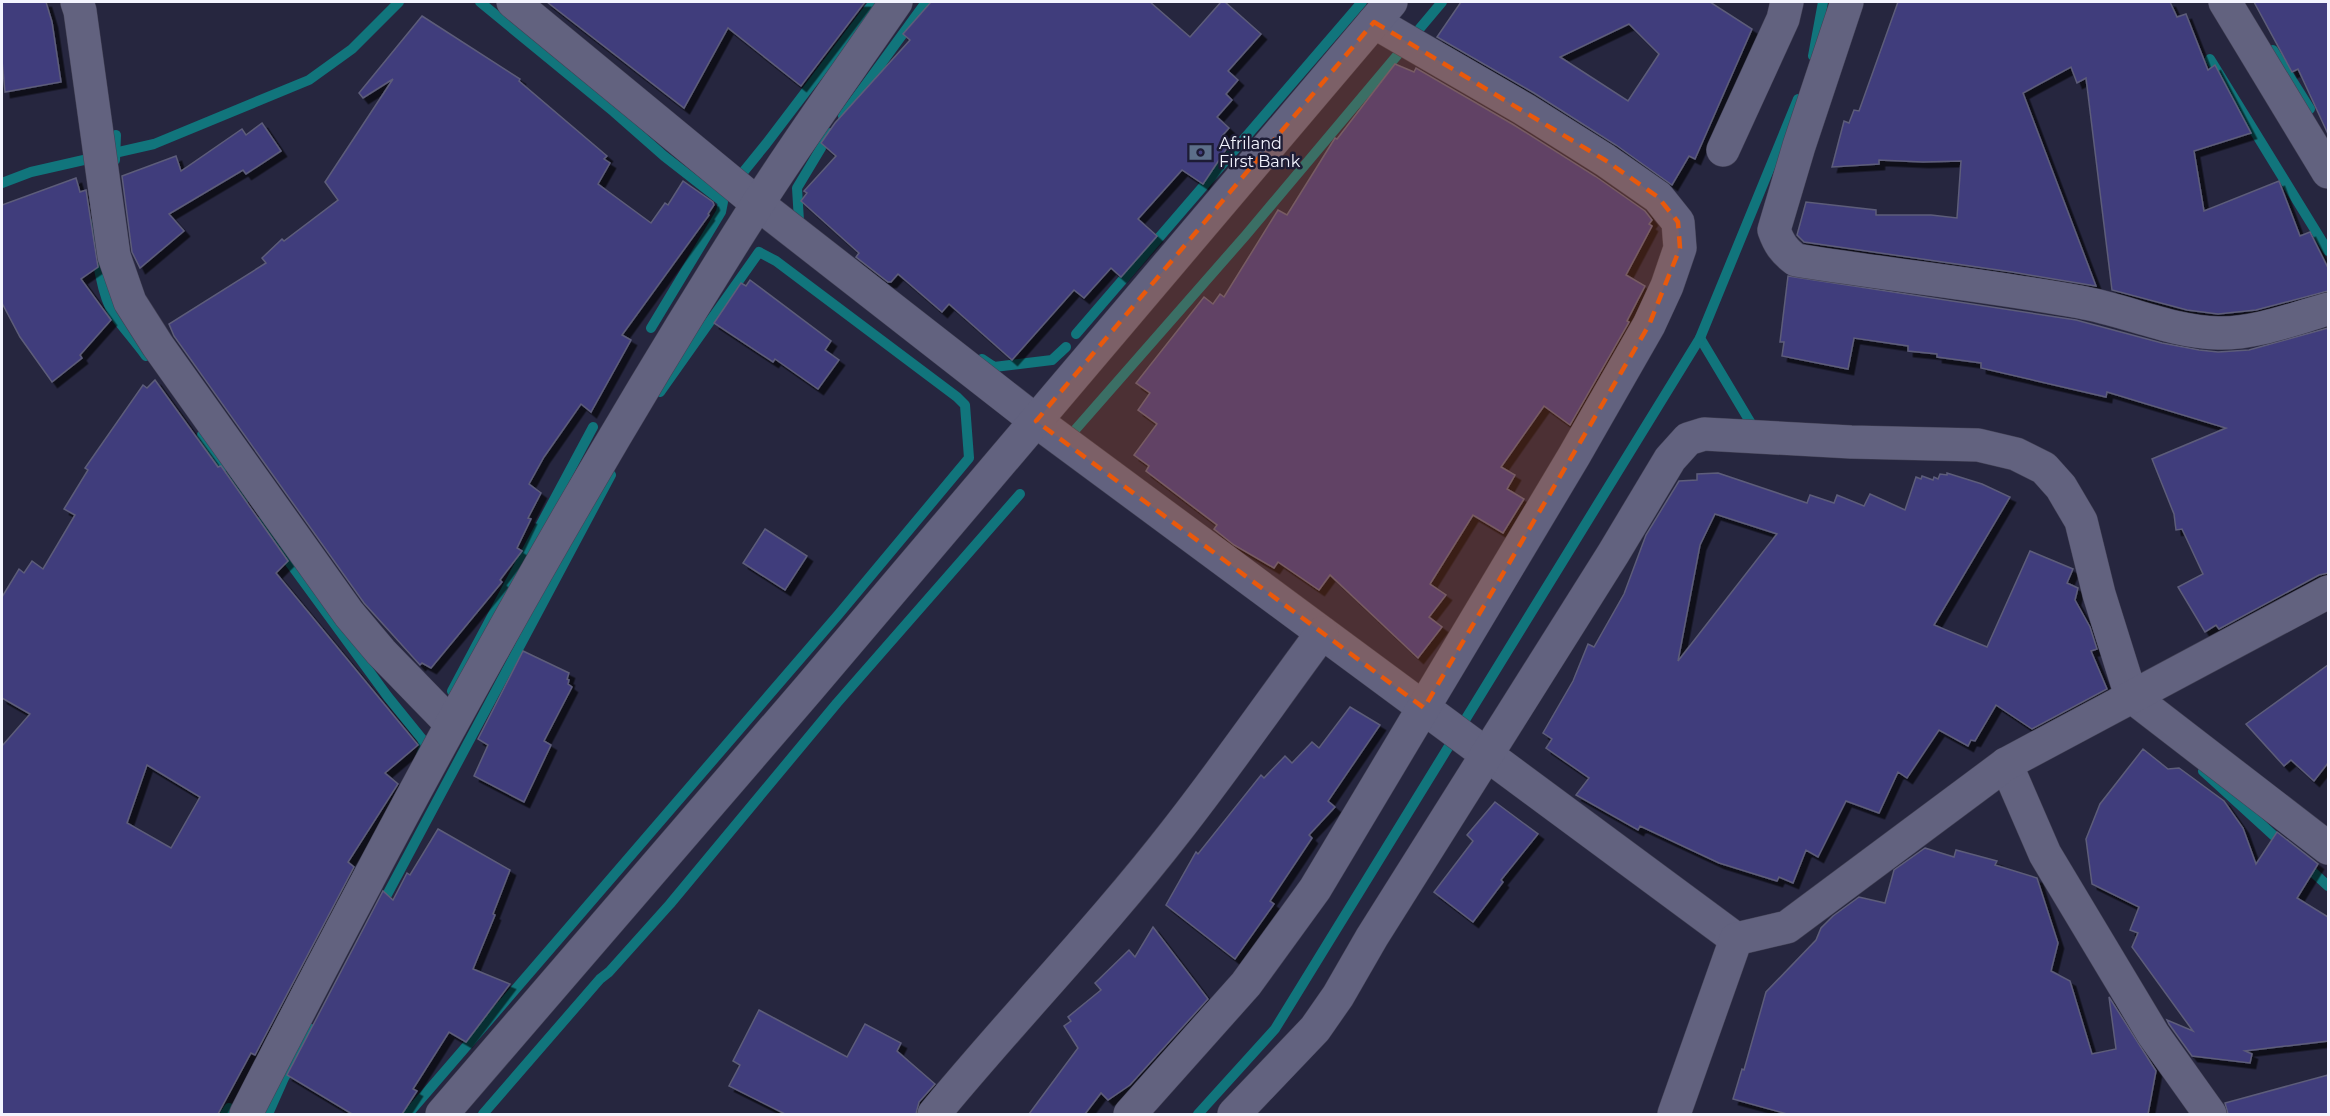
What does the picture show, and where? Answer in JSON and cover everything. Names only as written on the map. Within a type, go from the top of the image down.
[{"type":"street","points":[[77,2],[114,256],[130,302],[152,337],[350,614],[381,652],[452,724]]},
{"type":"street","points":[[513,2],[758,204],[1036,421],[1736,939],[1787,927],[2006,764],[2328,592]]},
{"type":"street","points":[[246,1114],[452,724],[621,428],[758,204],[896,2]]},
{"type":"street","points":[[1723,150],[1783,19],[1787,2]]},
{"type":"street","points":[[1848,2],[1799,146],[1774,230],[1784,251],[1796,260],[2084,302],[2181,329],[2216,333],[2242,332],[2328,309]]},
{"type":"street","points":[[2225,2],[2328,172]]},
{"type":"street","points":[[442,1114],[1383,12],[1534,116],[1605,160],[1658,197],[1678,222],[1680,248],[1667,286],[1648,325],[1574,456],[1315,889],[1246,984],[1130,1114]]},
{"type":"street","points":[[1234,1114],[1315,1029],[1338,996],[1372,937],[1670,459],[1688,439],[1704,434],[1851,442],[1978,445],[2016,454],[2044,468],[2061,487],[2081,521],[2099,594],[2131,696],[2328,848]]},
{"type":"street","points":[[934,1114],[1093,931],[1177,830],[1322,633]]},
{"type":"street","points":[[2006,764],[2045,854],[2153,1034],[2210,1114]]},
{"type":"street","points":[[1674,1114],[1736,939]]},
{"type":"highlighted area","points":[[1374,22],[1605,160],[1658,197],[1678,222],[1680,248],[1649,325],[1424,708],[1036,421]]},
{"type":"building","points":[[2,2],[46,2],[52,22],[61,82],[5,92],[2,60]]},
{"type":"building","points":[[547,2],[865,2],[801,86],[728,28],[684,108]]},
{"type":"building","points":[[931,2],[1150,2],[1190,37],[1221,2],[1225,2],[1261,34],[1228,71],[1238,80],[1226,94],[1232,100],[1217,117],[1229,128],[1222,136],[1231,142],[1203,184],[1182,170],[1138,219],[1157,236],[1121,277],[1111,268],[1084,298],[1074,290],[1012,360],[949,304],[942,312],[898,274],[891,282],[888,282],[856,257],[859,253],[801,201],[807,193],[804,191],[836,156],[821,143],[835,123],[910,40],[903,34]]},
{"type":"building","points":[[1461,2],[1710,2],[1752,29],[1695,159],[1689,156],[1672,185],[1616,145],[1534,93],[1437,37]],"holes":[[[1629,24],[1659,54],[1628,101],[1560,57]]]},
{"type":"building","points":[[1898,2],[2170,2],[2177,17],[2186,14],[2208,70],[2215,65],[2251,133],[2194,151],[2204,211],[2279,181],[2300,236],[2310,232],[2328,268],[2328,291],[2256,310],[2218,314],[2187,310],[2112,290],[2086,78],[2077,83],[2071,67],[2023,93],[2096,286],[1804,242],[1797,235],[1806,202],[1876,210],[1876,215],[1931,215],[1957,218],[1961,161],[1879,160],[1879,164],[1832,167],[1844,121],[1849,123],[1854,110],[1859,111]]},
{"type":"building","points":[[2254,2],[2328,2],[2328,134],[2298,69],[2292,72]]},
{"type":"building","points":[[422,16],[520,79],[519,81],[607,156],[604,159],[610,163],[598,184],[651,223],[665,203],[668,205],[683,181],[714,205],[622,335],[631,340],[591,412],[581,404],[544,457],[529,484],[541,493],[528,518],[531,519],[517,548],[522,551],[500,580],[502,582],[431,668],[422,663],[420,665],[364,603],[174,336],[169,324],[266,263],[262,258],[282,239],[284,241],[338,200],[325,182],[393,79],[363,98],[359,93]]},
{"type":"building","points":[[1395,64],[1414,72],[1416,68],[1514,125],[1595,176],[1645,211],[1652,220],[1649,224],[1652,226],[1626,275],[1645,286],[1627,321],[1629,322],[1570,425],[1544,406],[1501,467],[1515,475],[1507,489],[1524,499],[1503,533],[1473,515],[1430,584],[1446,595],[1429,617],[1442,627],[1418,658],[1330,575],[1319,590],[1278,562],[1274,568],[1234,545],[1214,529],[1217,525],[1146,471],[1149,466],[1134,455],[1157,424],[1138,410],[1150,393],[1136,383],[1204,297],[1213,304],[1220,294],[1224,297],[1278,210],[1287,215],[1335,138],[1337,139]]},
{"type":"building","points":[[262,123],[281,151],[246,174],[243,170],[169,214],[184,231],[140,268],[132,252],[122,176],[176,156],[181,171],[242,129],[246,135]]},
{"type":"building","points":[[76,178],[80,192],[86,190],[98,267],[81,279],[111,320],[80,355],[82,358],[52,382],[20,337],[2,303],[2,205]]},
{"type":"building","points":[[1788,276],[2076,320],[2162,343],[2218,352],[2249,350],[2328,328],[2328,573],[2319,575],[2219,629],[2216,625],[2205,632],[2178,587],[2203,574],[2182,529],[2176,530],[2174,514],[2152,459],[2226,428],[2107,392],[2106,397],[1981,368],[1981,363],[1908,351],[1908,346],[1854,338],[1848,369],[1782,356],[1784,342],[1780,342]]},
{"type":"building","points":[[750,280],[831,341],[825,350],[839,360],[818,389],[775,359],[773,362],[714,323],[741,283],[746,286]]},
{"type":"building","points":[[155,380],[218,467],[221,466],[288,561],[276,573],[418,745],[385,773],[398,784],[348,862],[354,867],[255,1055],[251,1053],[218,1114],[2,1114],[2,746],[30,714],[2,698],[2,597],[19,569],[24,573],[32,561],[43,569],[75,515],[64,509],[88,470],[85,468],[143,385],[147,388]],"holes":[[[147,765],[200,797],[171,848],[127,823]]]},
{"type":"building","points":[[1718,473],[1807,503],[1810,495],[1834,503],[1837,495],[1864,506],[1870,494],[1905,510],[1916,477],[1921,479],[1922,476],[1933,480],[1934,477],[1938,479],[1940,474],[1947,475],[1947,473],[1982,484],[2010,497],[1934,625],[1987,647],[2030,551],[2073,569],[2067,583],[2078,588],[2075,600],[2090,627],[2097,649],[2091,651],[2107,689],[2032,729],[1996,705],[1975,741],[1971,740],[1968,746],[1939,730],[1907,778],[1898,772],[1879,813],[1846,801],[1818,857],[1806,850],[1793,883],[1779,877],[1777,881],[1719,863],[1640,826],[1638,830],[1576,795],[1589,778],[1546,748],[1552,739],[1543,733],[1573,681],[1588,644],[1594,647],[1624,594],[1646,535],[1679,481],[1697,480],[1697,474]],"holes":[[[1715,514],[1777,534],[1678,661],[1700,545]]]},
{"type":"building","points":[[765,529],[807,556],[785,590],[743,563]]},
{"type":"building","points":[[523,651],[569,673],[568,684],[572,687],[544,741],[551,745],[524,802],[474,776],[488,745],[478,739]]},
{"type":"building","points":[[2328,665],[2328,763],[2314,781],[2291,760],[2284,766],[2246,724]]},
{"type":"building","points":[[1350,707],[1380,725],[1328,801],[1335,807],[1309,835],[1312,838],[1270,901],[1274,904],[1235,959],[1166,905],[1196,852],[1198,854],[1261,775],[1264,778],[1285,756],[1292,763],[1312,742],[1319,748]]},
{"type":"building","points":[[2143,749],[2168,769],[2179,768],[2224,801],[2243,828],[2256,864],[2277,832],[2318,864],[2297,898],[2328,917],[2328,1041],[2245,1051],[2252,1054],[2250,1063],[2192,1056],[2169,1024],[2167,1020],[2193,1031],[2132,947],[2138,933],[2130,930],[2139,907],[2092,884],[2086,839],[2100,804]]},
{"type":"building","points":[[1495,802],[1538,834],[1501,880],[1503,882],[1473,922],[1434,892],[1473,841],[1467,835]]},
{"type":"building","points":[[438,829],[510,870],[473,969],[510,984],[466,1042],[449,1032],[413,1089],[417,1091],[402,1114],[352,1114],[287,1075],[383,891],[393,900],[407,873],[410,875]]},
{"type":"building","points":[[1925,848],[1954,857],[1956,850],[1997,861],[1995,865],[2037,878],[2058,943],[2051,971],[2070,981],[2092,1054],[2116,1049],[2109,997],[2156,1071],[2148,1114],[1787,1114],[1733,1099],[1742,1069],[1744,1070],[1766,992],[1816,940],[1821,928],[1833,916],[1859,897],[1885,903],[1894,870]]},
{"type":"building","points":[[1153,927],[1208,999],[1130,1085],[1108,1100],[1101,1093],[1085,1114],[1029,1114],[1078,1048],[1064,1026],[1071,1021],[1068,1017],[1101,990],[1095,983],[1129,950],[1135,957]]},
{"type":"building","points":[[759,1010],[847,1057],[865,1024],[901,1043],[897,1051],[935,1084],[919,1102],[916,1114],[785,1114],[729,1086],[740,1065],[733,1061]]},
{"type":"building","points":[[2328,1075],[2328,1114],[2228,1114],[2225,1103]]},
{"type":"waterway","points":[[2,183],[31,172],[154,144],[309,80],[352,49],[399,2]]},
{"type":"waterway","points":[[480,2],[664,156],[723,202],[721,212],[651,328]]},
{"type":"waterway","points":[[736,181],[874,2]]},
{"type":"waterway","points":[[843,116],[926,2]]},
{"type":"waterway","points":[[1076,334],[1362,2]]},
{"type":"waterway","points":[[1075,430],[1246,235],[1442,2]]},
{"type":"waterway","points":[[1813,56],[1823,2]]},
{"type":"waterway","points":[[2273,50],[2310,109]]},
{"type":"waterway","points":[[2210,59],[2328,251]]},
{"type":"waterway","points":[[1198,1114],[1275,1029],[1700,338],[1798,99]]},
{"type":"waterway","points":[[804,226],[799,221],[797,188],[830,133]]},
{"type":"waterway","points":[[115,160],[116,135]]},
{"type":"waterway","points":[[93,224],[99,271],[109,306],[146,356]]},
{"type":"waterway","points":[[408,1114],[838,615],[969,458],[965,405],[957,397],[776,261],[759,252],[660,392]]},
{"type":"waterway","points":[[1700,338],[1752,425],[1759,427]]},
{"type":"waterway","points":[[982,359],[994,367],[1052,360],[1066,347]]},
{"type":"waterway","points":[[452,691],[593,427]]},
{"type":"waterway","points":[[202,435],[244,499]]},
{"type":"waterway","points":[[381,906],[611,475]]},
{"type":"waterway","points":[[483,1114],[600,979],[609,972],[670,904],[837,703],[1020,494]]},
{"type":"waterway","points":[[260,522],[388,697],[422,739],[424,747],[421,755]]},
{"type":"waterway","points":[[2203,771],[2284,845]]},
{"type":"waterway","points":[[2304,864],[2328,886]]},
{"type":"waterway","points":[[268,1114],[284,1078],[311,1029]]},
{"type":"waterway","points":[[225,1114],[229,1108]]},
{"type":"place","name":"Afriland First Bank","points":[[1201,152]]}]
